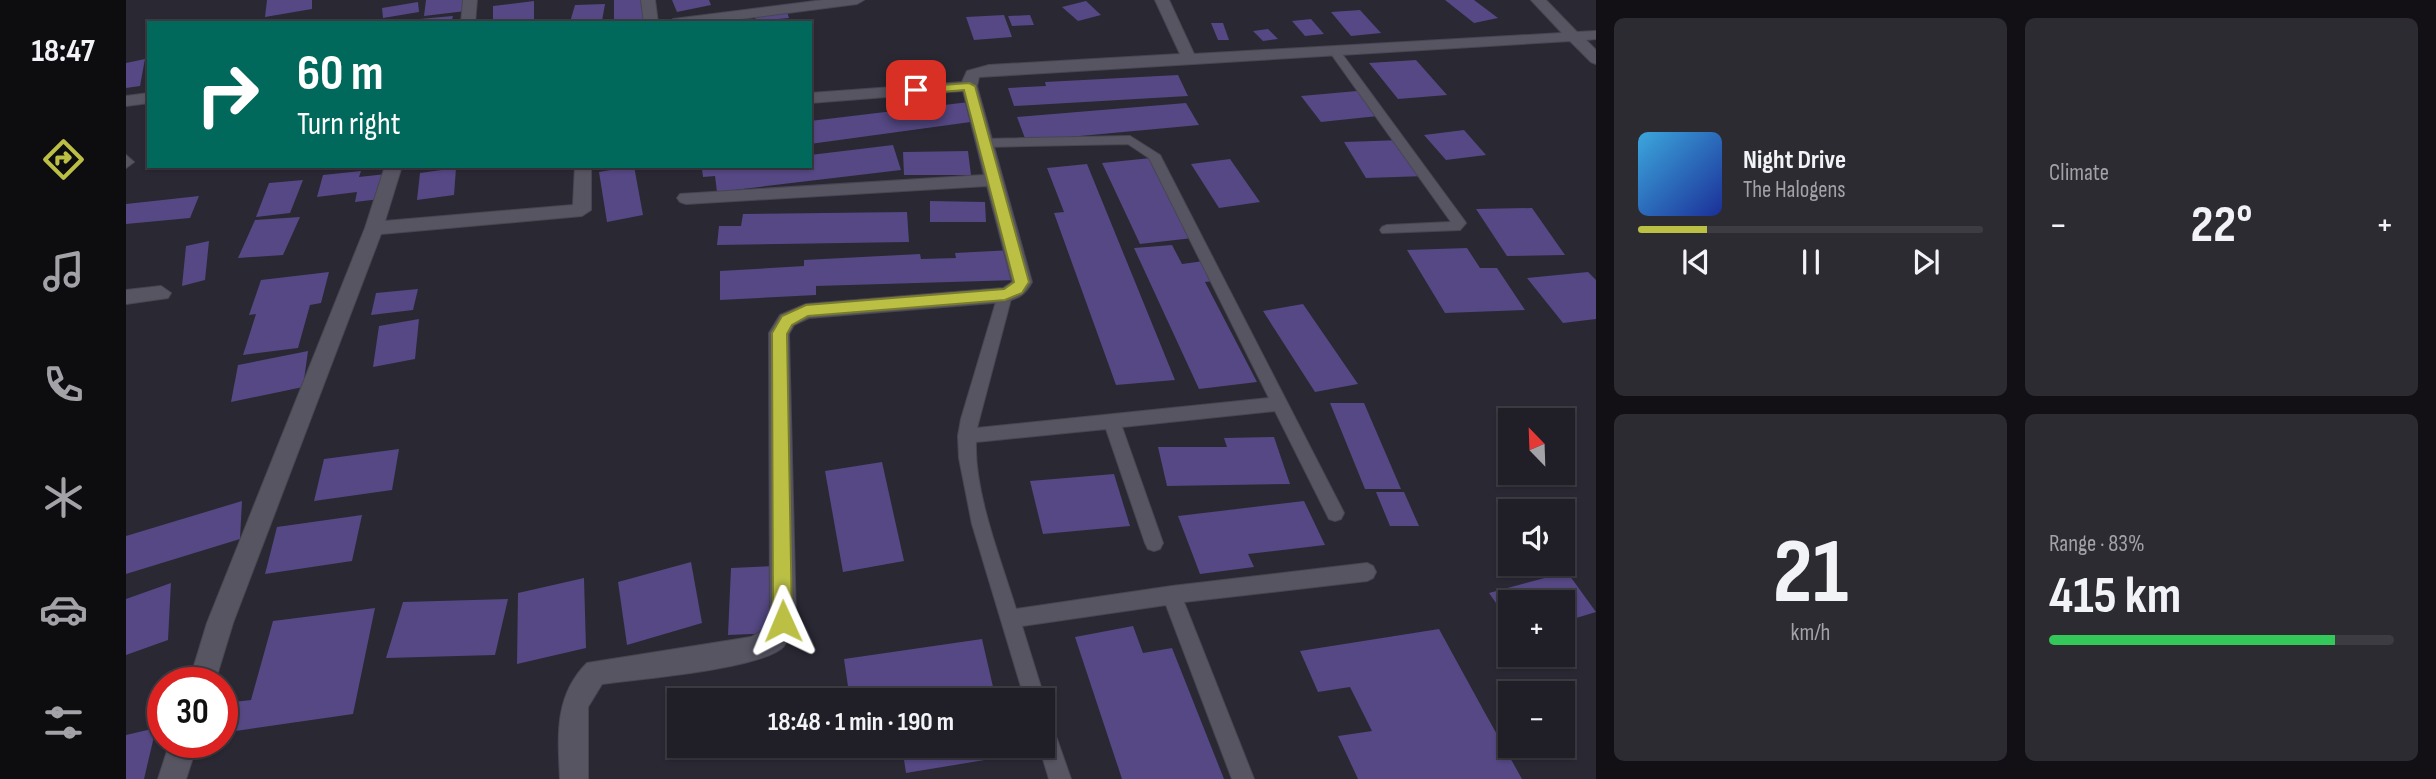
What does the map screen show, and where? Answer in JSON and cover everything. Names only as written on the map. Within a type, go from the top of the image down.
[{"type":"street","points":[[468,21],[470,0]]},
{"type":"street","points":[[648,0],[651,21]]},
{"type":"street","points":[[689,21],[857,0]]},
{"type":"street","points":[[1162,0],[1188,56]]},
{"type":"street","points":[[1538,0],[1596,59]]},
{"type":"street","points":[[574,779],[573,706],[580,685],[596,672],[754,649],[774,638],[783,621],[779,333],[787,320],[806,311],[1005,295],[1017,290],[1022,282],[969,86],[972,74],[989,70],[1188,56],[1596,35]]},
{"type":"street","points":[[812,98],[969,86]]},
{"type":"street","points":[[126,101],[147,97]]},
{"type":"street","points":[[207,667],[220,623],[374,228],[393,168]]},
{"type":"street","points":[[374,228],[582,210],[583,168]]},
{"type":"street","points":[[686,198],[995,180]]},
{"type":"street","points":[[126,297],[161,293]]},
{"type":"street","points":[[172,779],[179,758]]},
{"type":"lane","points":[[1333,49],[1460,223],[1455,227],[1387,230]]},
{"type":"lane","points":[[985,143],[1130,140],[1154,155],[1335,513]]},
{"type":"lane","points":[[1005,295],[966,436],[970,481],[1031,688]]},
{"type":"lane","points":[[966,436],[1280,404]]},
{"type":"lane","points":[[1112,421],[1154,543]]},
{"type":"lane","points":[[1010,619],[1172,595],[1367,572]]},
{"type":"lane","points":[[1172,595],[1243,779]]},
{"type":"lane","points":[[1053,758],[1060,779]]},
{"type":"building","points":[[267,0],[312,0],[312,9],[265,17]]},
{"type":"building","points":[[426,0],[467,0],[466,11],[424,16]]},
{"type":"building","points":[[614,0],[653,0],[655,21],[614,21]]},
{"type":"building","points":[[672,0],[709,0],[711,5],[677,12]]},
{"type":"building","points":[[1445,0],[1474,0],[1498,18],[1474,23]]},
{"type":"building","points":[[534,1],[534,21],[493,21],[493,6]]},
{"type":"building","points":[[1086,1],[1101,15],[1078,21],[1062,7]]},
{"type":"building","points":[[418,2],[419,12],[383,18],[382,8]]},
{"type":"building","points":[[605,4],[602,21],[570,21],[575,5]]},
{"type":"building","points":[[785,5],[789,18],[756,21],[753,9]]},
{"type":"building","points":[[1360,10],[1381,33],[1351,36],[1331,12]]},
{"type":"building","points":[[1004,15],[1012,37],[974,40],[966,17]]},
{"type":"building","points":[[1030,15],[1034,25],[1012,26],[1008,16]]},
{"type":"building","points":[[453,16],[452,21],[397,21]]},
{"type":"building","points":[[1311,19],[1324,34],[1305,36],[1292,21]]},
{"type":"building","points":[[1211,23],[1223,23],[1229,40],[1218,40]]},
{"type":"building","points":[[1268,29],[1278,39],[1263,41],[1253,31]]},
{"type":"building","points":[[145,59],[140,86],[126,88],[126,63]]},
{"type":"building","points":[[1416,60],[1447,95],[1398,99],[1369,63]]},
{"type":"building","points":[[1178,75],[1188,96],[1014,106],[1008,88],[1046,86],[1045,82]]},
{"type":"building","points":[[1357,91],[1378,116],[1321,122],[1301,96]]},
{"type":"building","points":[[969,102],[978,121],[812,144],[812,121]]},
{"type":"building","points":[[1186,103],[1199,125],[1026,141],[1017,117]]},
{"type":"building","points":[[1464,130],[1486,155],[1446,160],[1424,135]]},
{"type":"building","points":[[1402,140],[1426,176],[1366,178],[1344,142]]},
{"type":"building","points":[[893,145],[901,170],[717,192],[715,176],[703,177],[702,169],[812,168],[812,155]]},
{"type":"building","points":[[968,151],[971,175],[904,175],[903,152]]},
{"type":"building","points":[[1151,158],[1193,238],[1140,244],[1102,163]]},
{"type":"building","points":[[1230,159],[1260,202],[1219,208],[1191,164]]},
{"type":"building","points":[[1087,164],[1175,380],[1116,385],[1054,213],[1064,212],[1047,168]]},
{"type":"building","points":[[456,168],[454,195],[417,200],[420,173]]},
{"type":"building","points":[[634,168],[643,215],[607,222],[599,172]]},
{"type":"building","points":[[361,171],[359,177],[386,174],[380,199],[355,202],[357,192],[317,197],[323,175]]},
{"type":"building","points":[[303,180],[290,213],[256,217],[269,183]]},
{"type":"building","points":[[199,196],[190,218],[126,224],[126,204]]},
{"type":"building","points":[[930,201],[985,202],[986,222],[930,222]]},
{"type":"building","points":[[1532,208],[1565,255],[1507,256],[1476,209]]},
{"type":"building","points":[[907,212],[909,242],[717,245],[719,226],[741,226],[743,214]]},
{"type":"building","points":[[300,217],[283,255],[238,258],[255,220]]},
{"type":"building","points":[[209,241],[205,280],[182,286],[186,246]]},
{"type":"building","points":[[1172,245],[1182,264],[1204,261],[1214,281],[1205,282],[1257,382],[1199,389],[1134,248]]},
{"type":"building","points":[[1467,248],[1480,268],[1497,268],[1525,310],[1445,313],[1407,250]]},
{"type":"building","points":[[1012,250],[1020,280],[816,286],[816,295],[720,300],[720,271],[804,266],[804,260],[920,254],[921,259],[956,258],[955,253]]},
{"type":"building","points":[[329,272],[321,303],[310,305],[298,348],[243,355],[256,314],[249,315],[261,280]]},
{"type":"building","points":[[1588,272],[1596,280],[1596,319],[1563,323],[1527,278]]},
{"type":"building","points":[[418,289],[413,310],[371,315],[376,293]]},
{"type":"building","points":[[1303,304],[1358,384],[1315,392],[1263,311]]},
{"type":"building","points":[[419,319],[415,359],[373,367],[379,326]]},
{"type":"building","points":[[308,351],[303,387],[231,402],[238,365]]},
{"type":"building","points":[[1330,403],[1364,403],[1401,489],[1365,489]]},
{"type":"building","points":[[1274,437],[1290,484],[1167,486],[1158,447],[1227,447],[1224,438]]},
{"type":"building","points":[[399,449],[392,490],[314,501],[324,459]]},
{"type":"building","points":[[882,462],[904,561],[843,572],[825,471]]},
{"type":"building","points":[[1114,474],[1130,526],[1043,534],[1030,481]]},
{"type":"building","points":[[1376,492],[1404,492],[1419,526],[1390,526]]},
{"type":"building","points":[[242,501],[240,539],[126,574],[126,536]]},
{"type":"building","points":[[1304,501],[1325,545],[1248,554],[1254,567],[1200,574],[1178,516]]},
{"type":"building","points":[[362,515],[352,561],[265,574],[277,527]]},
{"type":"building","points":[[691,562],[702,623],[627,645],[618,582]]},
{"type":"building","points":[[775,566],[774,633],[728,635],[731,568]]},
{"type":"building","points":[[1552,576],[1570,576],[1596,612],[1575,618],[1575,590],[1500,590]]},
{"type":"building","points":[[584,578],[586,648],[517,664],[518,593]]},
{"type":"building","points":[[171,583],[168,640],[126,655],[126,599]]},
{"type":"building","points":[[1498,591],[1498,606],[1489,593]]},
{"type":"building","points":[[508,599],[495,655],[386,658],[403,602]]},
{"type":"building","points":[[375,608],[353,714],[238,731],[238,702],[251,700],[273,621]]},
{"type":"building","points":[[1133,626],[1143,653],[1172,648],[1224,779],[1122,779],[1075,637]]},
{"type":"building","points":[[1439,629],[1498,736],[1498,758],[1510,758],[1522,779],[1358,779],[1338,736],[1372,731],[1350,687],[1318,692],[1300,651]]},
{"type":"building","points":[[982,639],[993,688],[848,688],[844,659]]},
{"type":"building","points":[[147,730],[149,758],[144,779],[126,779],[126,735]]},
{"type":"building","points":[[904,758],[997,758],[906,773]]},
{"type":"route","points":[[783,621],[779,333],[787,320],[806,311],[1005,295],[1017,290],[1022,282],[969,86],[916,90]]}]
